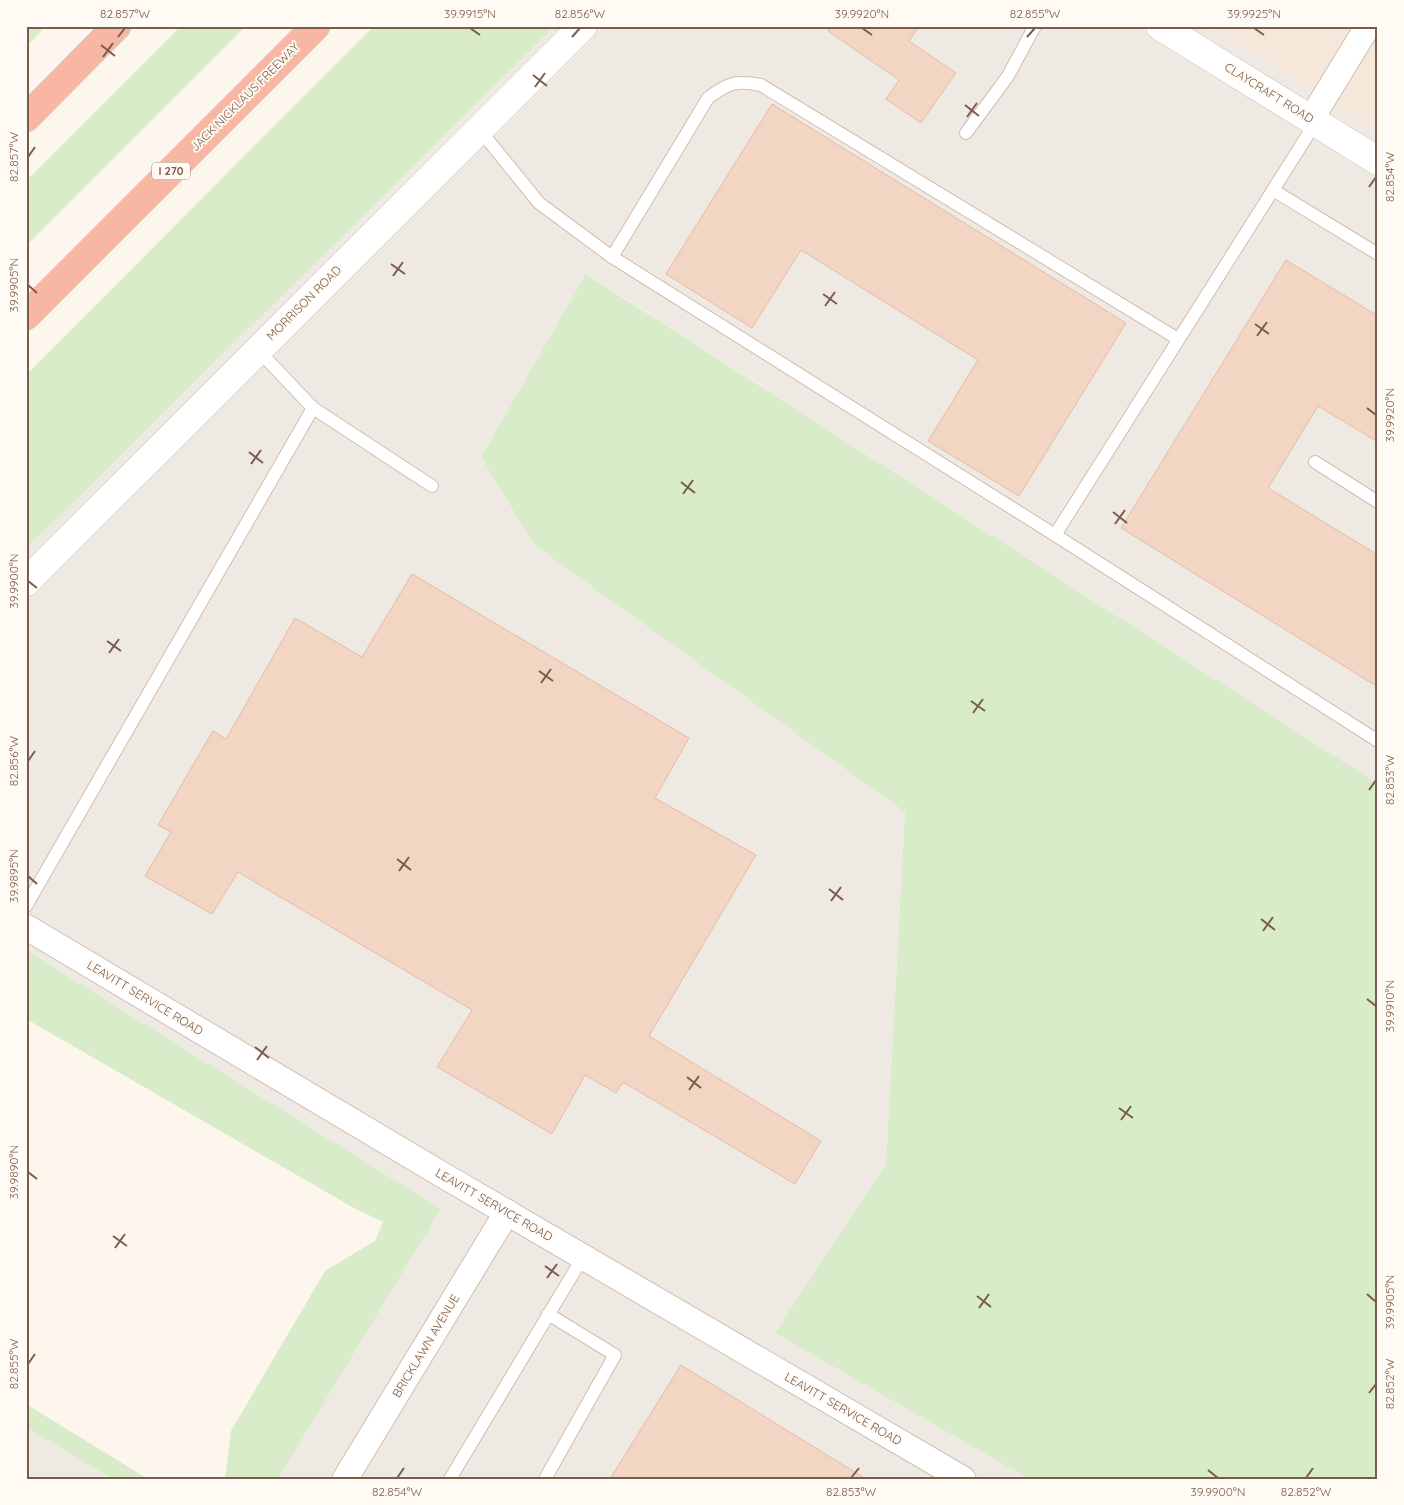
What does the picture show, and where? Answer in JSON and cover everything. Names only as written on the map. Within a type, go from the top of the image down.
[{"type":"highway","points":[[26,118],[118,26]]},
{"type":"highway","name":"JACK NICKLAUS FREEWAY","points":[[26,316],[316,26]]},
{"type":"street","name":"MORRISON ROAD","points":[[26,582],[584,26]]},
{"type":"street","name":"CLAYCRAFT ROAD","points":[[1160,26],[1378,161]]},
{"type":"street","points":[[1313,121],[1370,26],[1378,30]]},
{"type":"street","name":"LEAVITT SERVICE ROAD","points":[[26,928],[962,1479]]},
{"type":"street","name":"BRICKLAWN AVENUE","points":[[345,1479],[507,1212]]},
{"type":"lane","points":[[966,133],[1008,76],[1035,26]]},
{"type":"lane","points":[[612,257],[708,98],[724,86],[741,81],[761,85],[1178,339]]},
{"type":"lane","points":[[1056,536],[1273,190],[1313,121]]},
{"type":"lane","points":[[479,130],[539,203],[612,257],[1378,740]]},
{"type":"lane","points":[[1273,190],[1378,254]]},
{"type":"lane","points":[[258,350],[313,408],[432,486]]},
{"type":"lane","points":[[26,906],[313,408]]},
{"type":"lane","points":[[1315,462],[1378,502]]},
{"type":"lane","points":[[450,1479],[583,1257]]},
{"type":"lane","points":[[545,1479],[615,1354],[613,1351],[548,1314]]},
{"type":"shaded area","points":[[555,26],[1210,26],[1378,131],[1378,784],[587,274],[481,457],[534,545],[905,812],[886,1164],[775,1333],[1029,1479],[278,1479],[441,1209],[26,950],[26,549]]},
{"type":"shaded area","points":[[1210,26],[1378,26],[1378,131]]},
{"type":"shaded area","points":[[26,1427],[112,1479],[26,1479]]},
{"type":"green space","points":[[26,26],[46,26],[26,47]]},
{"type":"green space","points":[[181,26],[246,26],[26,246],[26,181]]},
{"type":"green space","points":[[374,26],[555,26],[26,549],[26,375]]},
{"type":"green space","points":[[586,274],[1378,784],[1378,1479],[1029,1479],[775,1333],[886,1164],[905,812],[534,545],[481,457]]},
{"type":"green space","points":[[26,950],[441,1209],[278,1479],[225,1479],[231,1431],[325,1271],[375,1241],[383,1222],[354,1208],[26,1019]]},
{"type":"green space","points":[[26,1404],[148,1479],[112,1479],[26,1427]]},
{"type":"building","points":[[831,26],[919,26],[909,41],[956,73],[921,123],[886,99],[899,80],[828,31]]},
{"type":"building","points":[[772,104],[1126,323],[1019,496],[928,441],[978,360],[801,250],[752,328],[666,274]]},
{"type":"building","points":[[1286,260],[1378,316],[1378,442],[1318,406],[1268,488],[1378,555],[1378,687],[1121,528]]},
{"type":"building","points":[[412,574],[689,738],[655,798],[756,855],[649,1036],[821,1141],[795,1184],[623,1082],[616,1093],[585,1075],[552,1134],[437,1067],[472,1010],[238,872],[212,914],[145,876],[171,832],[158,825],[213,731],[226,739],[295,618],[362,657]]},
{"type":"building","points":[[681,1365],[866,1479],[610,1479]]}]
